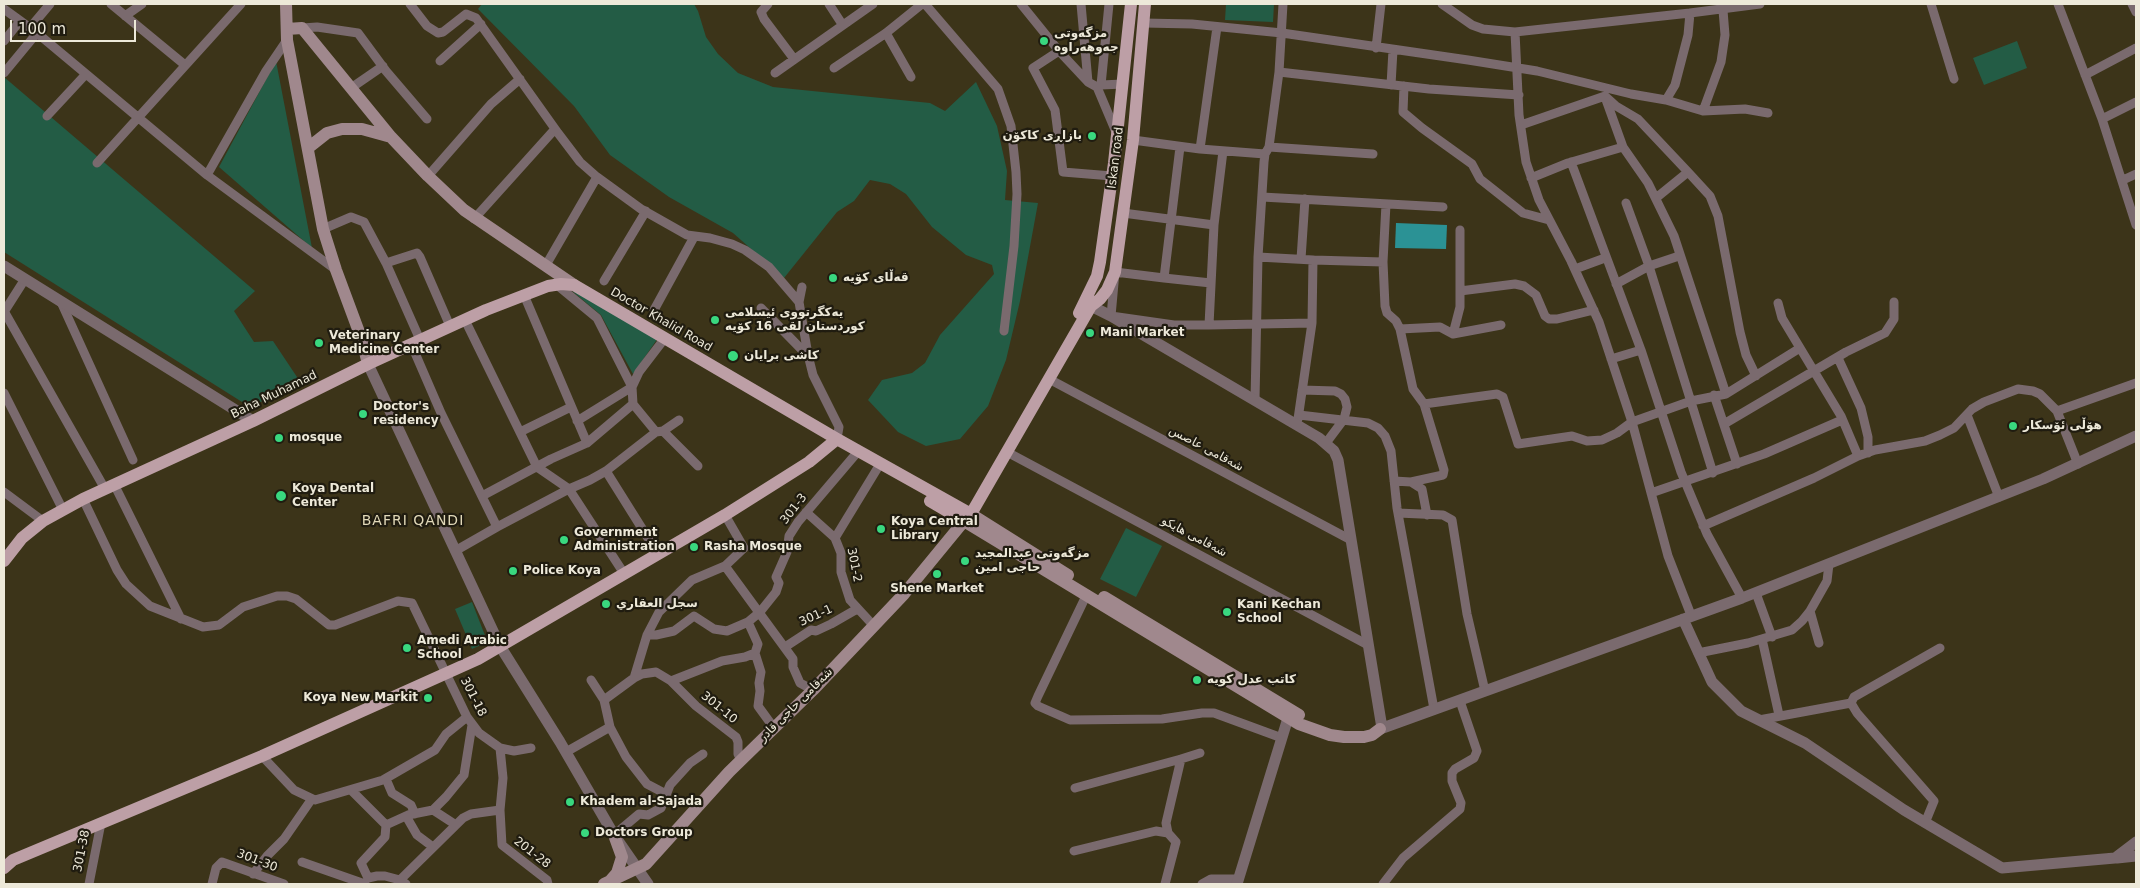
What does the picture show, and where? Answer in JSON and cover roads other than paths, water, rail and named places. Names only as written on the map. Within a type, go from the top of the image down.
[{"type":"main road","points":[[286,4],[287,34],[323,229],[362,340],[368,364]]},
{"type":"main road","name":"Iskan road","points":[[1088,305],[1098,270],[1112,176],[1131,4]]},
{"type":"main road","name":"Iskan road","points":[[1088,305],[1104,294],[1115,272],[1132,140],[1145,4]]},
{"type":"main road","points":[[287,34],[302,28],[391,137],[428,176],[474,219],[574,285]]},
{"type":"main road","points":[[308,148],[327,133],[342,129],[362,129],[391,137]]},
{"type":"main road","points":[[1098,270],[1115,272]]},
{"type":"main road","name":"Baha Muhamad","points":[[4,561],[22,538],[42,521],[109,486],[253,422],[368,364],[416,344],[450,326],[524,295],[557,285],[574,285]]},
{"type":"main road","name":"Doctor Khalid Road","points":[[574,285],[835,441]]},
{"type":"main road","points":[[967,515],[1049,380],[1088,305]]},
{"type":"main road","points":[[967,515],[1088,305]]},
{"type":"main road","points":[[835,441],[967,515],[1288,721]]},
{"type":"main road","points":[[835,441],[878,469],[967,515],[1086,596],[1288,721],[1336,730],[1366,731],[1381,728]]},
{"type":"main road","points":[[7,862],[262,756],[447,673],[500,646],[623,572],[725,515],[809,462],[835,441]]},
{"type":"main road","name":"شەقامی حاجی قادر","points":[[624,884],[639,868],[646,864],[741,760],[813,690],[904,594],[967,515]]},
{"type":"main road","points":[[607,883],[618,873],[622,857],[614,835]]},
{"type":"main road","points":[[607,883],[639,868]]},
{"type":"street","points":[[4,74],[50,4]]},
{"type":"street","points":[[111,4],[185,64]]},
{"type":"street","points":[[125,16],[142,4]]},
{"type":"street","points":[[410,4],[427,26],[438,33],[443,32],[466,14],[470,14],[481,24],[580,162],[597,177],[646,211],[687,235],[710,238],[745,250],[769,267],[799,302]]},
{"type":"street","points":[[768,4],[761,12],[764,19],[794,59]]},
{"type":"street","points":[[829,4],[842,24]]},
{"type":"street","points":[[775,73],[873,4]]},
{"type":"street","points":[[834,68],[886,33],[924,4],[998,89],[1011,126],[1017,194],[1014,246],[1004,331]]},
{"type":"street","points":[[1021,4],[1059,51],[1088,82],[1099,86],[1123,84]]},
{"type":"street","points":[[1082,4],[1088,82]]},
{"type":"street","points":[[1109,4],[1099,86],[1117,134]]},
{"type":"street","points":[[1255,400],[1258,257],[1262,197],[1279,72],[1283,4]]},
{"type":"street","points":[[1376,48],[1381,4]]},
{"type":"street","points":[[1442,4],[1472,25],[1483,29],[1515,32],[1723,10],[1760,4]]},
{"type":"street","points":[[1931,4],[1954,79]]},
{"type":"street","points":[[2058,4],[2102,119],[2136,225]]},
{"type":"street","points":[[2132,4],[2136,12]]},
{"type":"street","points":[[97,163],[239,5]]},
{"type":"street","points":[[4,9],[86,74],[207,175],[336,270]]},
{"type":"street","points":[[1703,111],[1721,62],[1725,35],[1723,10]]},
{"type":"street","points":[[1666,100],[1674,85],[1688,35],[1690,13]]},
{"type":"street","points":[[4,41],[20,21]]},
{"type":"street","points":[[1144,23],[1217,26],[1282,33],[1518,68],[1604,92],[1666,100],[1703,111],[1745,108],[1768,113]]},
{"type":"street","points":[[440,61],[481,24]]},
{"type":"street","points":[[1200,149],[1217,26]]},
{"type":"street","points":[[302,28],[317,27],[358,33],[382,66],[427,119]]},
{"type":"street","points":[[1515,32],[1520,125],[1526,162],[1539,200],[1576,269],[1594,310],[1632,422],[1668,556],[1698,653],[1712,682],[1741,711],[1805,743],[1925,823],[2002,868],[2136,856]]},
{"type":"street","points":[[886,33],[911,77]]},
{"type":"street","points":[[207,175],[287,34]]},
{"type":"street","points":[[2086,75],[2136,48]]},
{"type":"street","points":[[1391,85],[1392,50]]},
{"type":"street","points":[[1059,51],[1033,68],[1055,110],[1062,172],[1112,176]]},
{"type":"street","points":[[351,88],[382,66]]},
{"type":"street","points":[[1279,72],[1391,85],[1518,96]]},
{"type":"street","points":[[47,116],[86,74]]},
{"type":"street","points":[[428,176],[491,104],[520,79]]},
{"type":"street","points":[[1404,86],[1402,112],[1472,164],[1480,179],[1523,213],[1549,220]]},
{"type":"street","points":[[1520,125],[1604,92]]},
{"type":"street","points":[[1604,92],[1623,147],[1648,183],[1674,236],[1679,256],[1726,394]]},
{"type":"street","points":[[1604,92],[1616,106],[1638,119],[1710,196],[1718,216],[1740,332],[1746,355],[1756,376]]},
{"type":"street","points":[[2102,119],[2136,102]]},
{"type":"street","points":[[474,219],[555,129]]},
{"type":"street","points":[[1132,140],[1223,151],[1267,150],[1373,154]]},
{"type":"street","points":[[1164,278],[1180,147]]},
{"type":"street","points":[[1531,178],[1571,162],[1623,147]]},
{"type":"street","points":[[1209,326],[1214,225],[1223,151]]},
{"type":"street","points":[[1571,162],[1605,258],[1641,350],[1685,483],[1703,526],[1742,598]]},
{"type":"street","points":[[1656,198],[1688,172]]},
{"type":"street","points":[[2123,180],[2136,174]]},
{"type":"street","points":[[546,265],[597,177]]},
{"type":"street","points":[[1262,197],[1443,207]]},
{"type":"street","points":[[1301,259],[1305,199]]},
{"type":"street","points":[[1626,203],[1649,266],[1713,473]]},
{"type":"street","points":[[1386,204],[1383,262],[1384,306],[1387,313],[1396,321],[1400,329],[1413,389],[1424,404],[1444,470],[1443,475],[1411,482],[1394,481]]},
{"type":"street","points":[[604,281],[646,211]]},
{"type":"street","points":[[1123,213],[1214,225]]},
{"type":"street","points":[[323,229],[351,217],[358,218],[364,222],[370,230],[386,263],[441,413],[497,527]]},
{"type":"street","points":[[1453,334],[1458,319],[1460,291],[1460,230]]},
{"type":"street","points":[[654,310],[694,237]]},
{"type":"street","points":[[386,263],[417,253],[450,326]]},
{"type":"street","points":[[1616,284],[1649,266],[1679,256]]},
{"type":"street","points":[[1258,257],[1383,262]]},
{"type":"street","points":[[1576,269],[1605,258]]},
{"type":"street","points":[[1298,420],[1312,323],[1313,260]]},
{"type":"street","points":[[4,266],[253,422]]},
{"type":"street","points":[[1111,316],[1115,272],[1211,283]]},
{"type":"street","points":[[25,279],[4,311],[109,486],[180,619]]},
{"type":"street","points":[[1460,291],[1516,284],[1524,286],[1536,295],[1545,316],[1549,318],[1594,310]]},
{"type":"street","points":[[557,285],[597,318],[632,387],[634,404],[659,432],[698,466]]},
{"type":"street","points":[[802,286],[799,302],[808,355],[813,375],[839,427],[835,441]]},
{"type":"street","points":[[524,295],[587,443]]},
{"type":"street","points":[[62,302],[133,460]]},
{"type":"street","points":[[1724,424],[1885,333],[1894,319],[1894,302]]},
{"type":"street","points":[[1778,303],[1782,318],[1842,420],[1858,456]]},
{"type":"street","points":[[1088,305],[1111,316],[1255,400],[1298,420],[1334,451],[1338,460],[1381,728],[1742,598],[1999,497],[2078,464],[2136,436]]},
{"type":"street","points":[[761,308],[808,355]]},
{"type":"street","points":[[1111,316],[1174,324],[1209,326],[1257,323],[1312,323]]},
{"type":"street","points":[[465,320],[537,467],[569,489],[623,572]]},
{"type":"street","points":[[1400,329],[1440,327],[1453,334],[1501,325]]},
{"type":"street","points":[[577,421],[632,387],[639,372],[665,338]]},
{"type":"street","points":[[1424,404],[1498,394],[1503,397],[1518,444],[1572,436],[1587,441],[1602,440],[1617,433],[1632,422],[1691,401],[1726,394],[1800,348]]},
{"type":"street","points":[[1611,359],[1641,350]]},
{"type":"street","points":[[1838,358],[1861,408],[1868,437],[1868,452]]},
{"type":"street","points":[[368,364],[500,646],[566,752],[614,835],[639,868],[648,884]]},
{"type":"street","name":"شه‌قامی عاصس","points":[[1049,380],[1351,540]]},
{"type":"street","points":[[2057,411],[2136,384]]},
{"type":"street","points":[[1703,526],[1814,478],[1868,452],[1933,438],[1954,428],[1984,402],[2018,389],[2040,394],[2057,411],[2078,464]]},
{"type":"street","points":[[1302,390],[1335,391],[1346,399],[1347,407],[1344,419],[1326,443]]},
{"type":"street","points":[[4,393],[63,510]]},
{"type":"street","points":[[1714,395],[1737,464]]},
{"type":"street","points":[[482,496],[587,443],[634,404]]},
{"type":"street","points":[[520,432],[571,407]]},
{"type":"street","points":[[1967,415],[1999,497]]},
{"type":"street","points":[[1298,420],[1344,419],[1368,423],[1378,428],[1385,436],[1391,451],[1398,513],[1434,709]]},
{"type":"street","points":[[455,551],[497,527],[606,471],[659,432],[679,420]]},
{"type":"street","points":[[1651,494],[1737,464],[1842,420]]},
{"type":"street","name":"شه‌قامی هایكو","points":[[1007,452],[1368,645]]},
{"type":"street","name":"301-3","points":[[647,635],[674,631],[694,616],[714,629],[727,631],[748,622],[760,612],[776,592],[779,583],[776,577],[787,552],[789,536],[806,512],[855,455]]},
{"type":"street","points":[[835,538],[878,469]]},
{"type":"street","points":[[606,471],[658,554]]},
{"type":"street","points":[[1411,482],[1422,489],[1427,515]]},
{"type":"street","points":[[4,492],[42,521]]},
{"type":"street","points":[[83,499],[117,570],[126,584],[150,606],[180,619]]},
{"type":"street","name":"301-2","points":[[806,512],[835,538],[841,553],[843,582],[850,600],[857,610],[874,625]]},
{"type":"street","points":[[1398,513],[1443,515],[1452,520],[1467,614],[1485,692]]},
{"type":"street","points":[[634,678],[647,635],[658,612],[692,580],[725,566],[744,548],[725,515]]},
{"type":"street","points":[[1698,653],[1772,637],[1792,630],[1810,611],[1827,581],[1829,564]]},
{"type":"street","points":[[725,566],[794,659],[792,667],[800,683],[813,690]]},
{"type":"street","points":[[1756,592],[1772,637]]},
{"type":"street","name":"301-18","points":[[180,619],[203,628],[214,627],[254,602],[287,596],[306,606],[329,625],[335,625],[389,604],[407,601],[412,603],[470,721],[479,733],[500,748]]},
{"type":"street","points":[[1086,596],[1038,696],[1036,703],[1038,706],[1070,720],[1162,719],[1214,713],[1288,721],[1238,882],[1211,879],[1202,884]]},
{"type":"street","name":"301-1","points":[[785,647],[811,630],[816,631],[857,610]]},
{"type":"street","points":[[1810,611],[1819,643]]},
{"type":"street","points":[[748,622],[758,644],[755,653],[761,672],[758,706],[774,728]]},
{"type":"street","points":[[1762,639],[1779,715]]},
{"type":"street","points":[[1851,703],[1854,697],[1940,648]]},
{"type":"street","points":[[604,700],[642,674],[656,672],[671,681],[722,661],[745,657],[755,653]]},
{"type":"street","points":[[591,680],[604,700],[610,727],[626,757],[647,784],[666,794]]},
{"type":"street","name":"301-10","points":[[671,681],[696,706],[736,737],[738,754],[741,760]]},
{"type":"street","points":[[1382,884],[1403,858],[1460,809],[1462,803],[1452,781],[1452,773],[1455,769],[1474,758],[1476,751],[1460,701]]},
{"type":"street","points":[[1759,720],[1779,715],[1812,712],[1851,703]]},
{"type":"street","points":[[1851,703],[1857,713],[1934,801],[1925,823]]},
{"type":"street","points":[[262,756],[294,790],[311,800],[352,791],[386,779],[435,750],[446,734],[470,721]]},
{"type":"street","points":[[386,825],[410,815],[433,810],[464,775],[470,721]]},
{"type":"street","points":[[566,752],[610,727]]},
{"type":"street","points":[[500,748],[514,751],[531,748]]},
{"type":"street","name":"201-28","points":[[500,748],[503,778],[500,810],[502,845],[547,880],[548,884]]},
{"type":"street","points":[[1075,788],[1200,753]]},
{"type":"street","points":[[614,835],[639,814],[648,815],[661,808],[670,785],[690,763],[703,754]]},
{"type":"street","points":[[1165,884],[1176,842],[1168,833],[1166,823],[1181,759]]},
{"type":"street","points":[[386,779],[392,793],[411,805],[410,815],[417,836],[433,847]]},
{"type":"street","points":[[352,791],[386,825],[385,837],[361,863],[366,882]]},
{"type":"street","points":[[255,878],[267,856],[284,839],[311,800]]},
{"type":"street","points":[[433,810],[456,825]]},
{"type":"street","points":[[302,862],[366,882],[377,876],[403,882],[433,847],[470,814],[500,810]]},
{"type":"street","name":"301-38","points":[[88,884],[101,823]]},
{"type":"street","points":[[1074,851],[1156,831],[1168,833]]},
{"type":"street","points":[[2115,858],[2136,842]]},
{"type":"street","name":"301-30","points":[[212,884],[216,868],[222,862],[255,878],[284,884]]},
{"type":"street","points":[[639,868],[640,884]]},
{"type":"water","points":[[1396,223],[1447,225],[1446,249],[1395,248]]},
{"type":"place","name":"مزگه‌وتی جه‌وهه‌راوه","points":[[1044,41]]},
{"type":"place","name":"بازاڕی کاکۆن","points":[[1092,136]]},
{"type":"place","name":"قەڵای کۆیە","points":[[833,278]]},
{"type":"place","name":"يه‌كگرتووی ئیسلامی كوردستان لقی 16 كۆیه‌","points":[[715,320]]},
{"type":"place","name":"Mani Market","points":[[1090,333]]},
{"type":"place","name":"Veterinary Medicine Center","points":[[319,343]]},
{"type":"place","name":"كاشی برایان","points":[[733,356]]},
{"type":"place","name":"Doctor's residency","points":[[363,414]]},
{"type":"place","name":"هۆڵی ئۆسکار","points":[[2013,426]]},
{"type":"place","name":"mosque","points":[[279,438]]},
{"type":"place","name":"Koya Dental Center","points":[[281,496]]},
{"type":"place","name":"Koya Central Library","points":[[881,529]]},
{"type":"place","name":"Government Administration","points":[[564,540]]},
{"type":"place","name":"Rasha Mosque","points":[[694,547]]},
{"type":"place","name":"مزگه‌وتی عبدالمجید حاجی امین","points":[[965,561]]},
{"type":"place","name":"Police Koya","points":[[513,571]]},
{"type":"place","name":"Shene Market","points":[[937,574]]},
{"type":"place","name":"سجل العقاري","points":[[606,604]]},
{"type":"place","name":"Kani Kechan School","points":[[1227,612]]},
{"type":"place","name":"Amedi Arabic School","points":[[407,648]]},
{"type":"place","name":"كاتب عدل كويه","points":[[1197,680]]},
{"type":"place","name":"Koya New Markit","points":[[428,698]]},
{"type":"place","name":"Khadem al-Sajada","points":[[570,802]]},
{"type":"place","name":"Doctors Group","points":[[585,833]]},
{"type":"district","name":"BAFRI QANDI","points":[[413,521]]}]
